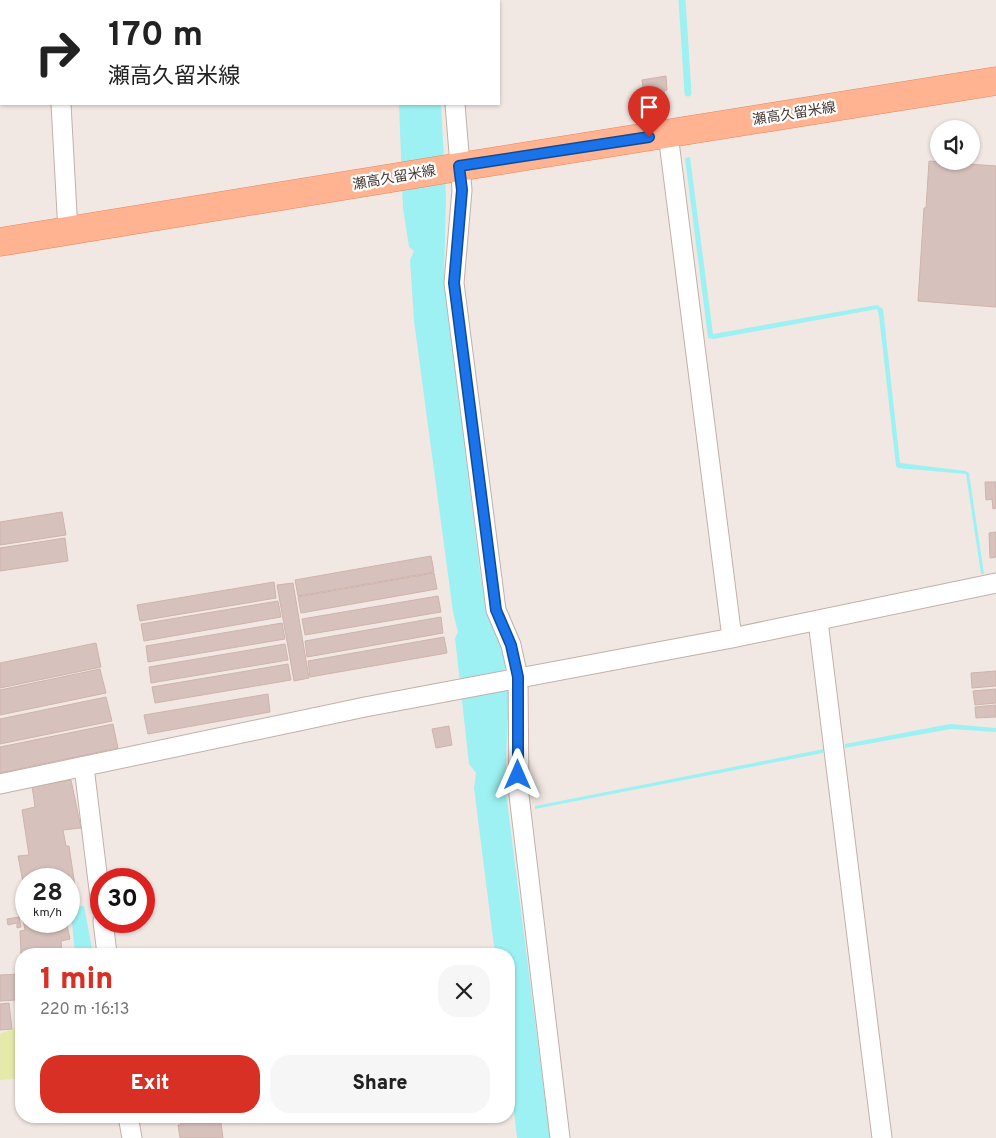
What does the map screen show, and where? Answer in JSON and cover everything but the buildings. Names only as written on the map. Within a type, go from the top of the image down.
[{"type":"main road","name":"瀬高久留米線","points":[[0,242],[459,166],[996,81]]},
{"type":"street","points":[[61,105],[68,232]]},
{"type":"street","points":[[455,105],[462,190],[454,283],[496,610],[511,645],[518,795],[560,1138]]},
{"type":"street","points":[[668,134],[732,638]]},
{"type":"street","points":[[0,784],[456,689],[732,638],[996,583]]},
{"type":"street","points":[[818,621],[882,1138]]},
{"type":"street","points":[[84,766],[96,868]]},
{"type":"street","points":[[104,933],[106,948]]},
{"type":"street","points":[[129,1123],[132,1138]]},
{"type":"green space","points":[[15,1028],[15,1079],[0,1080],[0,1034]]},
{"type":"water","points":[[399,105],[441,105],[446,197],[444,279],[481,579],[488,613],[502,649],[509,692],[505,785],[550,1138],[517,1138],[515,1120],[515,948],[494,948],[474,788],[476,773],[469,764],[455,638],[458,632],[453,612],[414,321],[410,260],[414,251],[409,247],[403,208]]},
{"type":"water","points":[[690,157],[713,334],[877,305],[883,309],[900,463],[966,471],[969,473],[984,574],[981,574],[966,474],[898,468],[896,466],[877,309],[714,339],[708,338],[685,158]]},
{"type":"water","points":[[950,724],[996,728],[996,732],[951,729],[845,748],[845,744]]},
{"type":"water","points":[[824,749],[823,753],[535,809],[535,806]]},
{"type":"water","points":[[80,906],[84,906],[92,948],[75,948],[73,933],[80,933]]},
{"type":"waterway","points":[[682,0],[688,93]]},
{"type":"route","points":[[518,775],[518,677],[511,645],[496,610],[454,283],[462,190],[459,166],[649,137]]}]
